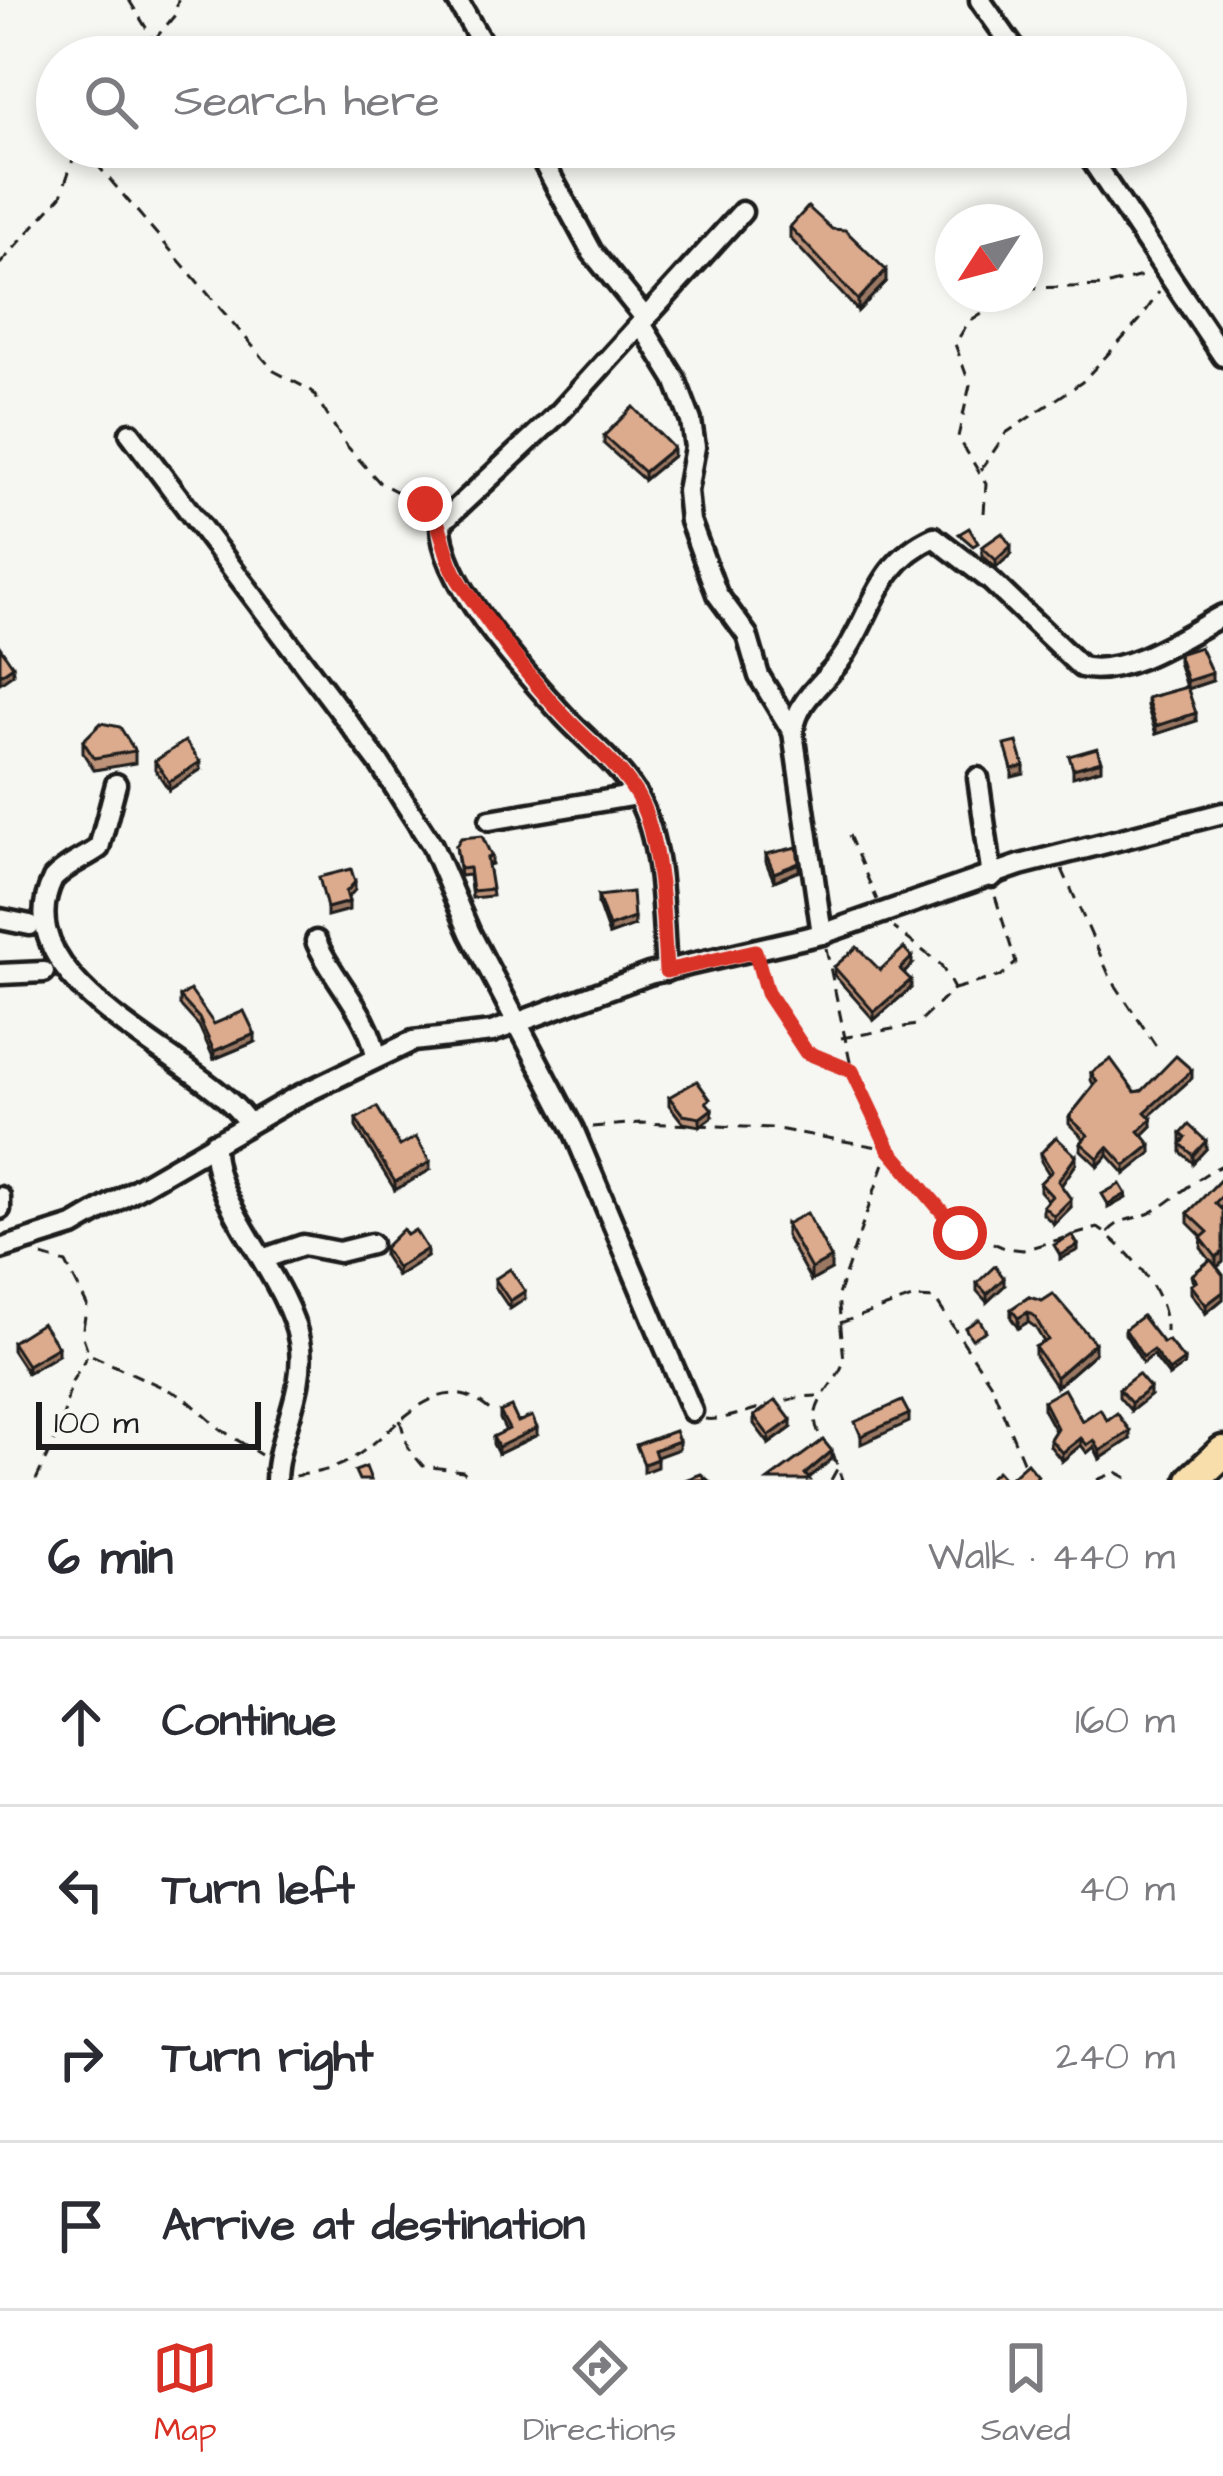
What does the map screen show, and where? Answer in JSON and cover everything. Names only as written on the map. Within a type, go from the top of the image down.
[{"type":"highway","points":[[1193,1480],[1223,1452]]},
{"type":"street","points":[[457,0],[478,36]]},
{"type":"street","points":[[980,0],[1005,36]]},
{"type":"street","points":[[547,168],[592,252],[643,321],[675,379],[691,421],[695,447],[687,491],[690,521],[717,594],[747,635],[759,676],[793,732],[822,934]]},
{"type":"street","points":[[1097,168],[1223,356]]},
{"type":"street","points":[[666,971],[656,870],[647,817],[637,795],[526,671],[458,580],[444,556],[441,524],[560,412],[742,212]]},
{"type":"street","points":[[130,433],[380,764],[432,845],[470,933],[573,1129],[692,1411]]},
{"type":"street","points":[[793,732],[804,698],[841,660],[872,593],[901,560],[934,536],[990,580],[1081,668],[1093,670],[1145,654],[1223,615]]},
{"type":"street","points":[[978,778],[993,876]]},
{"type":"street","points":[[116,784],[99,848],[54,878],[33,908],[30,925],[44,972],[119,1034],[225,1094],[248,1123]]},
{"type":"street","points":[[490,820],[637,795]]},
{"type":"street","points":[[0,1249],[73,1226],[248,1123],[413,1041],[469,1038],[666,971],[822,934],[1057,855],[1223,813]]},
{"type":"street","points":[[0,919],[30,925]]},
{"type":"street","points":[[316,941],[333,979],[373,1036],[376,1057]]},
{"type":"street","points":[[0,974],[44,972]]},
{"type":"street","points":[[214,1143],[217,1171],[265,1258],[300,1348],[291,1420],[277,1472]]},
{"type":"street","points":[[0,1198],[0,1209]]},
{"type":"street","points":[[265,1258],[303,1245],[339,1252],[371,1244]]},
{"type":"path","points":[[129,0],[151,36]]},
{"type":"path","points":[[156,36],[175,15],[178,0]]},
{"type":"path","points":[[0,264],[61,196],[72,168]]},
{"type":"path","points":[[98,168],[274,371],[312,391],[369,473],[425,504],[441,524]]},
{"type":"path","points":[[981,470],[1006,433],[1082,382],[1139,321],[1169,275],[1151,273],[1091,287],[1043,288]]},
{"type":"path","points":[[984,514],[986,484],[959,441],[970,385],[955,344],[968,323],[985,312]]},
{"type":"path","points":[[849,836],[900,938],[941,965],[954,989]]},
{"type":"path","points":[[1057,855],[1071,898],[1111,977],[1160,1052]]},
{"type":"path","points":[[842,1038],[916,1025],[954,989],[1001,976],[1016,964],[993,876]]},
{"type":"path","points":[[822,934],[852,1071],[889,1149],[960,1233],[1023,1250],[1090,1227],[1106,1234],[1152,1285],[1167,1314],[1166,1331]]},
{"type":"path","points":[[755,951],[767,993],[806,1052],[852,1071]]},
{"type":"path","points":[[573,1129],[640,1123],[772,1128],[889,1149]]},
{"type":"path","points":[[842,1480],[815,1427],[819,1396],[844,1361],[838,1295],[889,1149]]},
{"type":"path","points":[[1106,1234],[1124,1218],[1148,1214],[1195,1177],[1223,1165]]},
{"type":"path","points":[[20,1244],[66,1263],[85,1299],[82,1334],[89,1354],[184,1397],[277,1472],[297,1476],[349,1462],[414,1406],[450,1394],[481,1402],[494,1414]]},
{"type":"path","points":[[838,1323],[912,1298],[935,1299],[991,1384],[1032,1475]]},
{"type":"path","points":[[36,1480],[61,1426],[70,1383],[89,1354]]},
{"type":"path","points":[[692,1411],[718,1420],[774,1400],[819,1396]]},
{"type":"path","points":[[400,1418],[408,1448],[423,1466],[463,1471],[472,1480]]},
{"type":"path","points":[[831,1480],[838,1467]]},
{"type":"path","points":[[1096,1480],[1116,1472],[1131,1480]]},
{"type":"building","points":[[808,207],[832,229],[845,230],[886,270],[858,300],[790,227]]},
{"type":"building","points":[[633,407],[673,448],[644,472],[604,436]]},
{"type":"building","points":[[969,528],[978,543],[973,546],[959,534]]},
{"type":"building","points":[[1002,533],[1011,546],[996,560],[982,547]]},
{"type":"building","points":[[0,647],[13,666],[0,675]]},
{"type":"building","points":[[1200,647],[1212,673],[1187,681],[1178,654]]},
{"type":"building","points":[[1187,687],[1196,713],[1156,726],[1147,698]]},
{"type":"building","points":[[101,723],[120,727],[135,751],[94,758],[83,741]]},
{"type":"building","points":[[185,741],[200,762],[169,782],[155,761]]},
{"type":"building","points":[[1017,742],[1024,766],[1012,769],[1005,745]]},
{"type":"building","points":[[1097,748],[1101,761],[1073,769],[1069,756]]},
{"type":"building","points":[[482,836],[492,857],[487,858],[492,889],[472,891],[469,868],[460,869],[456,846],[461,838]]},
{"type":"building","points":[[797,847],[799,863],[774,873],[766,854]]},
{"type":"building","points":[[351,869],[355,882],[346,892],[349,902],[327,908],[319,877]]},
{"type":"building","points":[[632,892],[634,918],[609,927],[598,896]]},
{"type":"building","points":[[857,947],[880,970],[904,948],[912,957],[900,969],[911,980],[874,1012],[834,967]]},
{"type":"building","points":[[190,990],[214,1024],[244,1011],[255,1034],[214,1051],[199,1018],[180,997]]},
{"type":"building","points":[[1176,1056],[1192,1070],[1145,1112],[1152,1119],[1139,1131],[1151,1145],[1125,1166],[1108,1147],[1098,1158],[1081,1143],[1088,1135],[1069,1117],[1097,1082],[1091,1073],[1111,1059],[1135,1092],[1142,1091]]},
{"type":"building","points":[[697,1081],[712,1109],[700,1118],[683,1115],[669,1097]]},
{"type":"building","points":[[377,1107],[400,1146],[416,1137],[430,1162],[395,1182],[356,1119]]},
{"type":"building","points":[[1189,1125],[1206,1141],[1193,1155],[1181,1144],[1186,1138],[1181,1134]]},
{"type":"building","points":[[1056,1137],[1076,1156],[1058,1181],[1071,1199],[1054,1216],[1043,1206],[1052,1196],[1040,1183],[1052,1171],[1041,1153]]},
{"type":"building","points":[[1221,1179],[1223,1195],[1215,1203],[1223,1211],[1223,1252],[1216,1257],[1201,1238],[1208,1232],[1188,1213]]},
{"type":"building","points":[[1120,1184],[1126,1194],[1108,1204],[1102,1194]]},
{"type":"building","points":[[807,1213],[831,1258],[811,1269],[786,1224]]},
{"type":"building","points":[[403,1229],[407,1235],[415,1230],[427,1249],[397,1268],[384,1248]]},
{"type":"building","points":[[1072,1235],[1078,1245],[1060,1255],[1054,1245]]},
{"type":"building","points":[[1211,1260],[1223,1275],[1223,1292],[1206,1305],[1191,1285],[1197,1281],[1192,1275]]},
{"type":"building","points":[[995,1266],[1004,1278],[987,1294],[977,1283]]},
{"type":"building","points":[[510,1269],[525,1291],[510,1301],[495,1279]]},
{"type":"building","points":[[1053,1294],[1095,1343],[1056,1377],[1035,1347],[1048,1340],[1035,1317],[1028,1312],[1018,1318],[1011,1309],[1029,1297],[1042,1301]]},
{"type":"building","points":[[1142,1316],[1184,1360],[1169,1371],[1153,1350],[1143,1357],[1125,1329]]},
{"type":"building","points":[[979,1319],[986,1331],[972,1339],[965,1328]]},
{"type":"building","points":[[42,1323],[58,1347],[27,1365],[12,1342]]},
{"type":"building","points":[[1138,1374],[1150,1388],[1131,1403],[1119,1389]]},
{"type":"building","points":[[1064,1389],[1082,1421],[1100,1409],[1107,1420],[1117,1413],[1130,1431],[1100,1451],[1094,1440],[1087,1445],[1081,1438],[1062,1453],[1050,1439],[1057,1428],[1043,1401]]},
{"type":"building","points":[[776,1400],[791,1420],[769,1436],[754,1416]]},
{"type":"building","points":[[902,1401],[909,1414],[861,1436],[855,1422]]},
{"type":"building","points":[[511,1407],[518,1422],[532,1416],[537,1428],[498,1447],[493,1437],[509,1429],[500,1412]]},
{"type":"building","points":[[675,1431],[679,1441],[654,1450],[657,1459],[644,1464],[636,1445]]},
{"type":"building","points":[[823,1440],[832,1451],[805,1474],[810,1480],[768,1480]]},
{"type":"building","points":[[1027,1463],[1038,1476],[1034,1480],[1008,1480]]},
{"type":"building","points":[[366,1467],[371,1480],[359,1480],[355,1471]]},
{"type":"route","points":[[425,504],[441,524],[440,543],[458,580],[562,714],[637,795],[647,817],[656,870],[666,971],[755,951],[767,993],[806,1052],[852,1071],[889,1149],[910,1168],[947,1224],[960,1233]]}]
